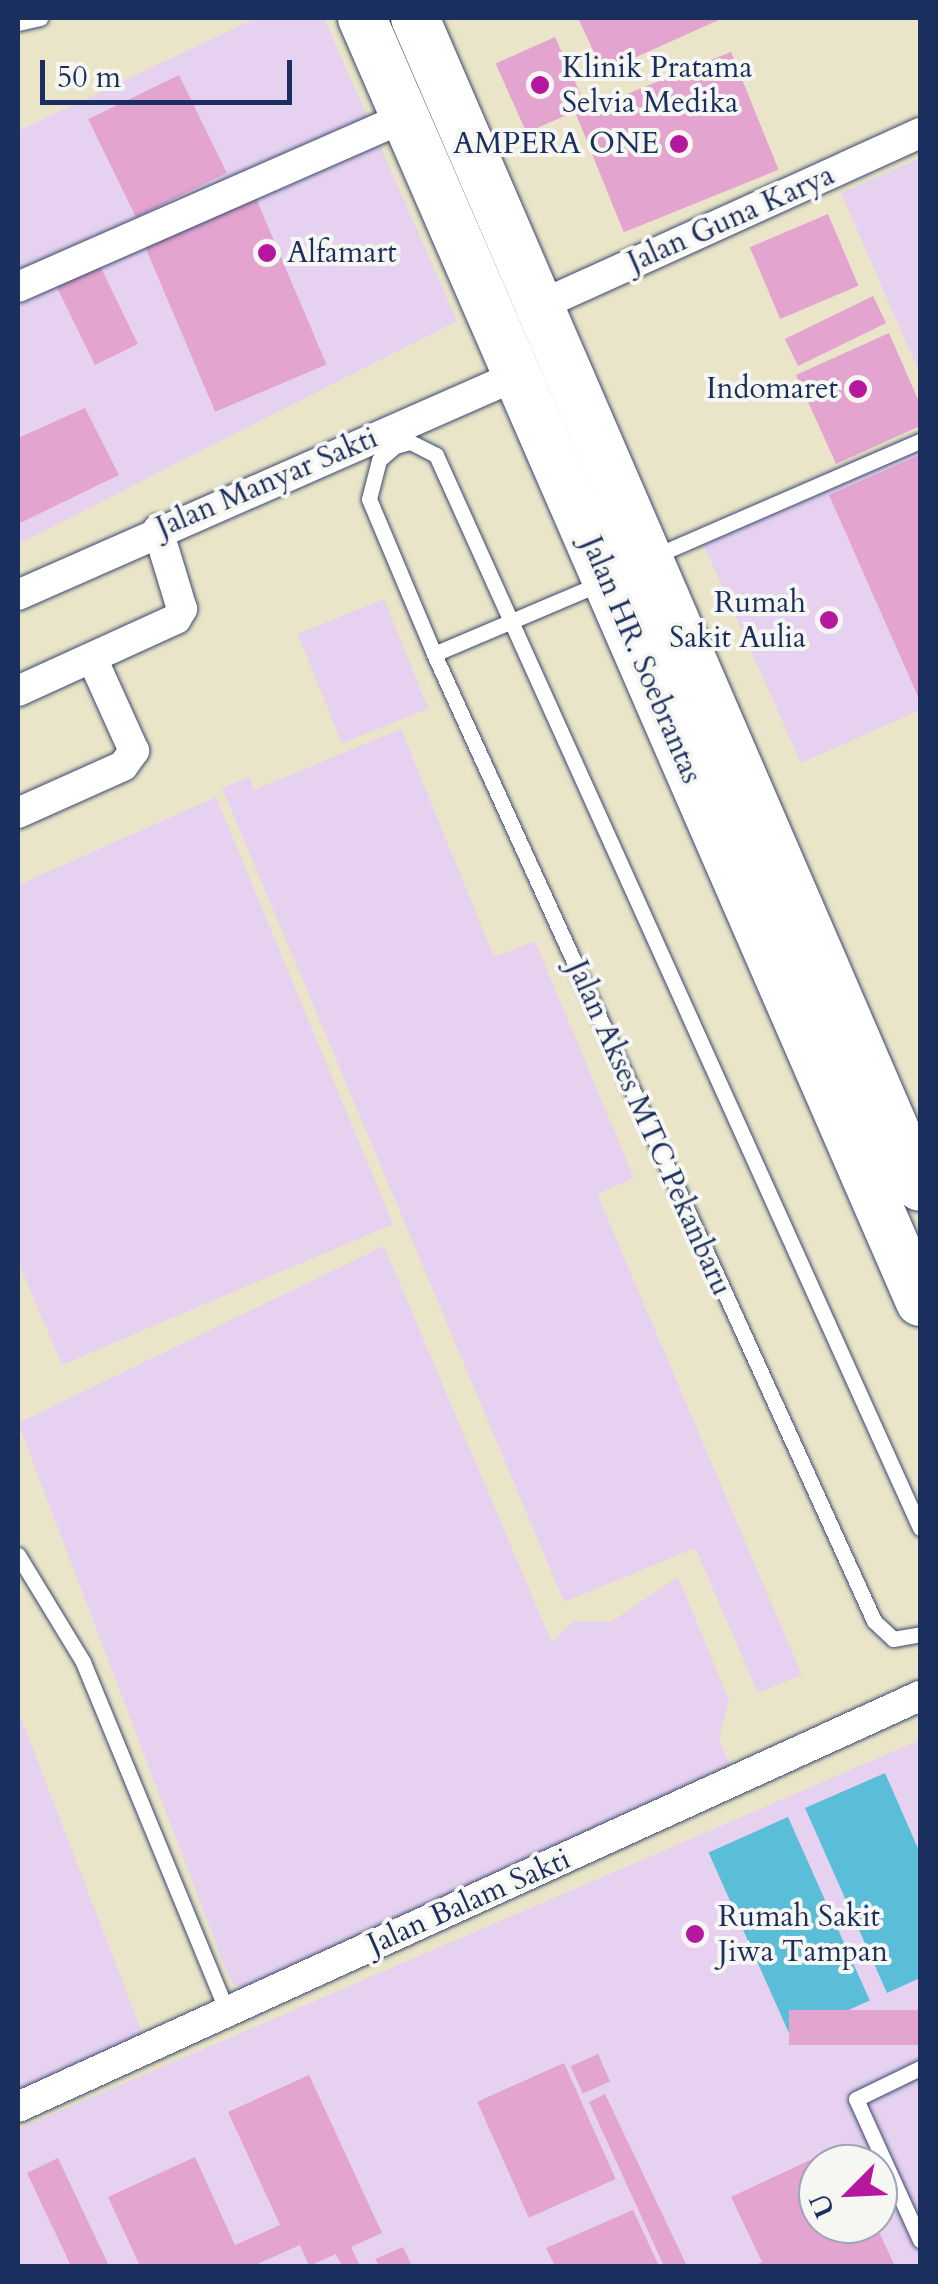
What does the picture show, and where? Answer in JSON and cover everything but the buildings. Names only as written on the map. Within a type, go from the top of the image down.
[{"type":"main road","name":"Jalan HR. Soebrantas","points":[[362,18],[920,1302]]},
{"type":"main road","name":"Jalan HR. Soebrantas","points":[[416,18],[652,557],[920,1187]]},
{"type":"street","points":[[18,288],[405,117]]},
{"type":"street","name":"Jalan Guna Karya","points":[[542,305],[920,133]]},
{"type":"street","name":"Jalan Manyar Sakti","points":[[18,595],[158,530],[518,375]]},
{"type":"street","points":[[18,692],[93,660],[180,614],[158,530]]},
{"type":"street","points":[[18,813],[123,766],[134,751],[93,660]]},
{"type":"street","name":"Jalan Balam Sakti","points":[[18,2107],[920,1696]]},
{"type":"lane","points":[[18,23],[40,18]]},
{"type":"lane","points":[[652,557],[920,441]]},
{"type":"lane","points":[[607,580],[506,624],[434,654],[369,500],[379,460],[395,446],[410,442],[436,455],[506,624],[914,1498],[920,1528]]},
{"type":"lane","name":"Jalan Akses MTC Pekanbaru","points":[[434,654],[874,1621],[893,1639],[920,1634]]},
{"type":"lane","points":[[18,1555],[83,1662],[226,2012]]},
{"type":"lane","points":[[920,2068],[856,2099],[920,2240]]},
{"type":"shaded area","points":[[256,18],[324,18],[457,321],[18,544],[18,131]]},
{"type":"shaded area","points":[[920,158],[920,374],[841,193]]},
{"type":"shaded area","name":"Rumah Sakit Aulia","points":[[920,431],[920,710],[801,763],[697,530]]},
{"type":"shaded area","points":[[384,599],[428,708],[342,743],[298,634]]},
{"type":"shaded area","points":[[401,729],[494,957],[535,941],[634,1178],[597,1194],[802,1675],[758,1693],[695,1548],[564,1602],[222,788],[249,777],[254,790]]},
{"type":"shaded area","points":[[216,797],[393,1224],[62,1365],[18,1261],[18,885]]},
{"type":"shaded area","points":[[384,1246],[552,1643],[573,1621],[611,1622],[678,1577],[729,1700],[719,1739],[731,1768],[246,1988],[234,1985],[226,1970],[18,1423]]},
{"type":"shaded area","points":[[18,1710],[144,2037],[18,2093]]},
{"type":"shaded area","name":"Rumah Sakit Jiwa Tampan","points":[[920,1740],[920,2266],[19,2266],[18,2129]]},
{"type":"water","points":[[885,1773],[920,1853],[920,1978],[887,1993],[805,1808]]},
{"type":"water","points":[[788,1817],[870,2001],[790,2036],[709,1852]]},
{"type":"place","name":"Klinik Pratama Selvia Medika","points":[[540,85]]},
{"type":"place","name":"AMPERA ONE","points":[[679,144]]},
{"type":"place","name":"Alfamart","points":[[267,253]]},
{"type":"place","name":"Indomaret","points":[[858,389]]},
{"type":"place","name":"Rumah Sakit Aulia","points":[[829,620]]},
{"type":"place","name":"Rumah Sakit Jiwa Tampan","points":[[695,1934]]}]
